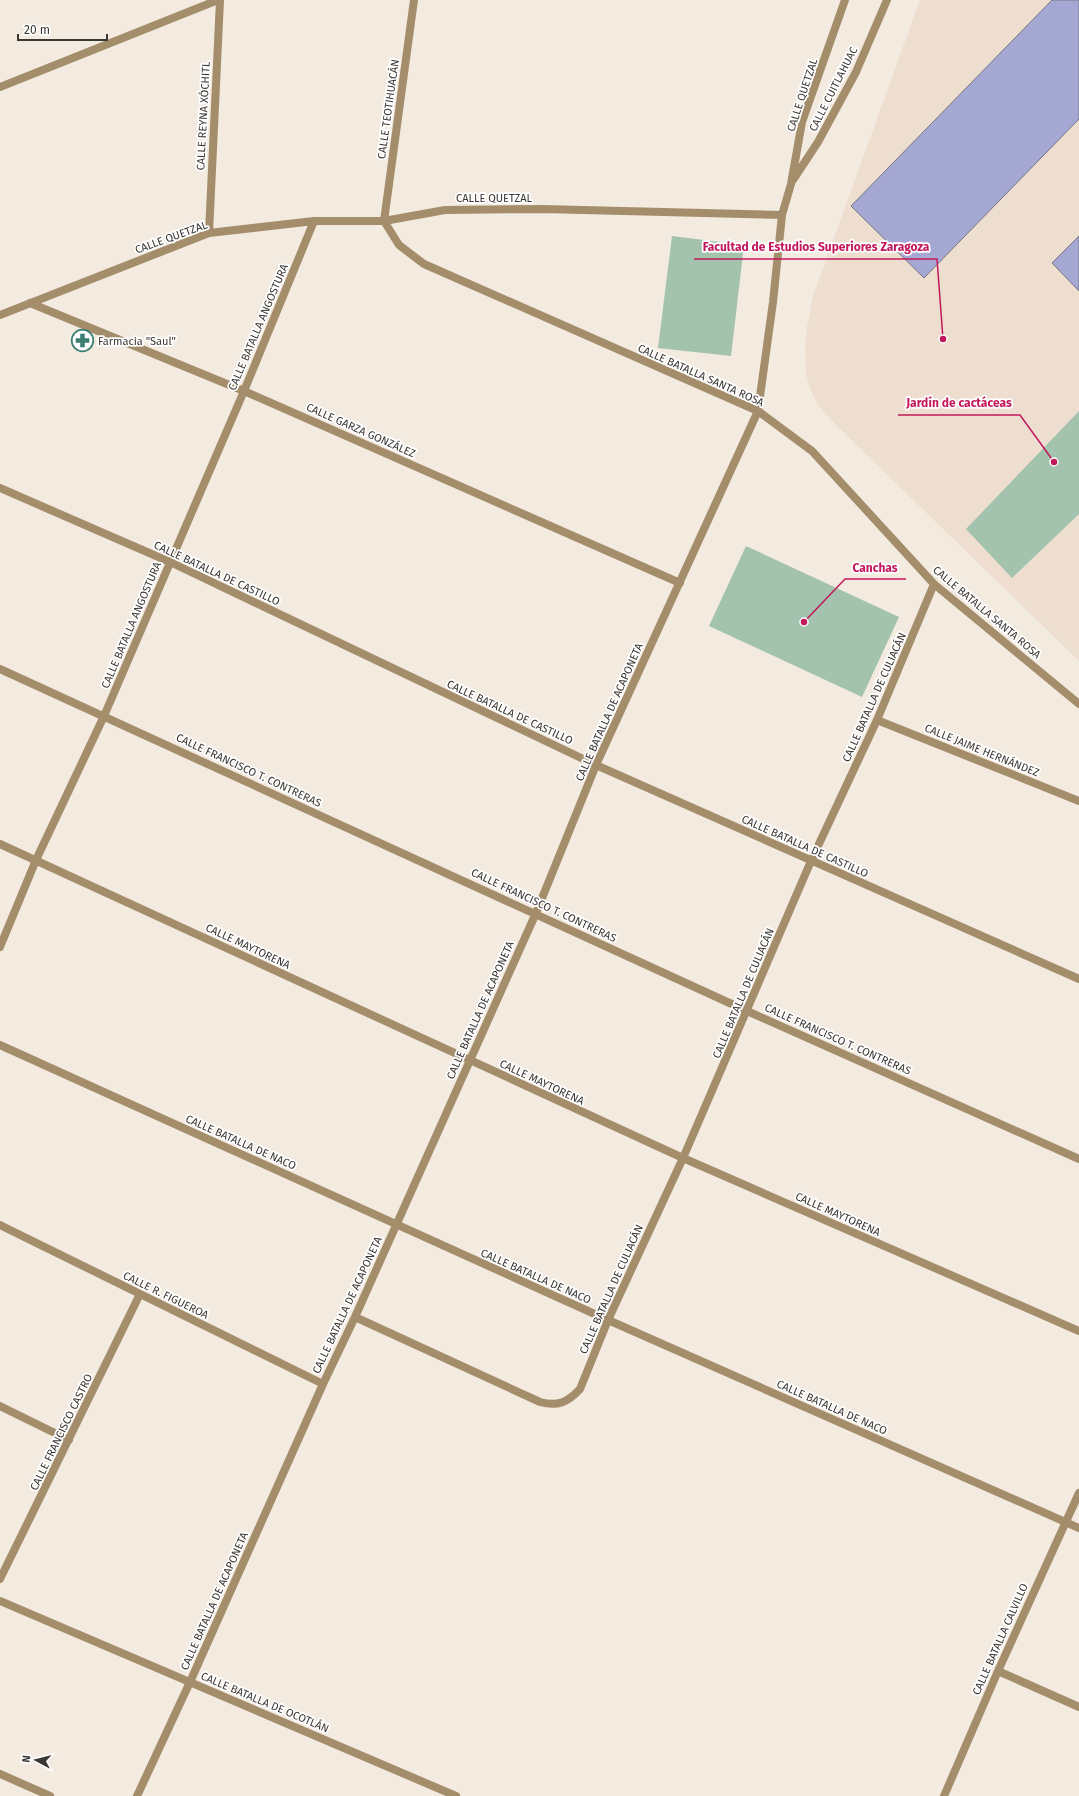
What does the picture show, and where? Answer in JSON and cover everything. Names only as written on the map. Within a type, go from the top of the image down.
[{"type":"street","points":[[0,87],[219,0]]},
{"type":"street","name":"CALLE REYNA XÓCHITL","points":[[209,232],[219,0]]},
{"type":"street","name":"CALLE TEOTIHUACÁN","points":[[384,221],[414,0]]},
{"type":"street","name":"CALLE QUETZAL","points":[[0,315],[209,232],[314,221],[384,221],[445,210],[544,209],[782,214],[791,184],[802,122],[845,0]]},
{"type":"street","name":"CALLE CUITLAHUAC","points":[[791,184],[818,142],[856,72],[887,0]]},
{"type":"street","name":"CALLE BATALLA DE ACAPONETA","points":[[137,1796],[190,1682],[323,1384],[355,1317],[536,913],[596,765],[758,411],[773,302],[782,214]]},
{"type":"street","name":"CALLE BATALLA ANGOSTURA","points":[[0,947],[36,860],[104,716],[244,390],[314,221]]},
{"type":"street","name":"CALLE BATALLA SANTA ROSA","points":[[384,221],[399,245],[424,264],[758,411],[812,451],[934,584],[1079,704]]},
{"type":"street","name":"CALLE GARZA GONZÁLEZ","points":[[30,303],[244,390],[680,583]]},
{"type":"street","name":"CALLE BATALLA DE CASTILLO","points":[[0,488],[170,562],[596,765],[1079,979]]},
{"type":"street","name":"CALLE BATALLA DE CULIACÁN","points":[[355,1317],[540,1402],[551,1405],[562,1403],[572,1397],[580,1389],[608,1320],[683,1158],[748,1011],[811,860],[877,720],[934,584]]},
{"type":"street","name":"CALLE FRANCISCO T. CONTRERAS","points":[[0,669],[748,1011],[1079,1159]]},
{"type":"street","name":"CALLE JAIME HERNÁNDEZ","points":[[877,720],[1079,801]]},
{"type":"street","name":"CALLE MAYTORENA","points":[[0,844],[683,1158],[1079,1331]]},
{"type":"street","name":"CALLE BATALLA DE NACO","points":[[0,1045],[608,1320],[1079,1528]]},
{"type":"street","name":"CALLE R. FIGUEROA","points":[[0,1225],[323,1384]]},
{"type":"street","name":"CALLE FRANCISCO CASTRO","points":[[0,1579],[140,1294]]},
{"type":"street","points":[[0,1406],[69,1440]]},
{"type":"street","name":"CALLE BATALLA CALVILLO","points":[[944,1796],[998,1671],[1079,1493]]},
{"type":"street","name":"CALLE BATALLA DE OCOTLÁN","points":[[0,1601],[456,1796]]},
{"type":"street","points":[[998,1671],[1079,1707]]},
{"type":"street","points":[[0,1774],[50,1796]]},
{"type":"shaded area","points":[[920,0],[1079,0],[1079,661],[834,423],[818,405],[810,389],[806,373],[805,350],[807,327],[813,296]]},
{"type":"green space","points":[[672,236],[744,245],[731,356],[658,348]]},
{"type":"green space","points":[[1079,411],[1079,514],[1012,578],[966,529]]},
{"type":"green space","points":[[746,546],[899,617],[862,697],[709,626]]},
{"type":"building","points":[[1052,0],[1079,0],[1079,119],[924,278],[851,206]]},
{"type":"building","points":[[1079,236],[1079,291],[1052,263]]},
{"type":"place","name":"Facultad de Estudios Superiores Zaragoza","points":[[943,339]]},
{"type":"place","name":"Farmacia \"Saul\"","points":[[83,341]]},
{"type":"place","name":"Jardín de cactáceas","points":[[1054,462]]},
{"type":"place","name":"Canchas","points":[[804,622]]}]
